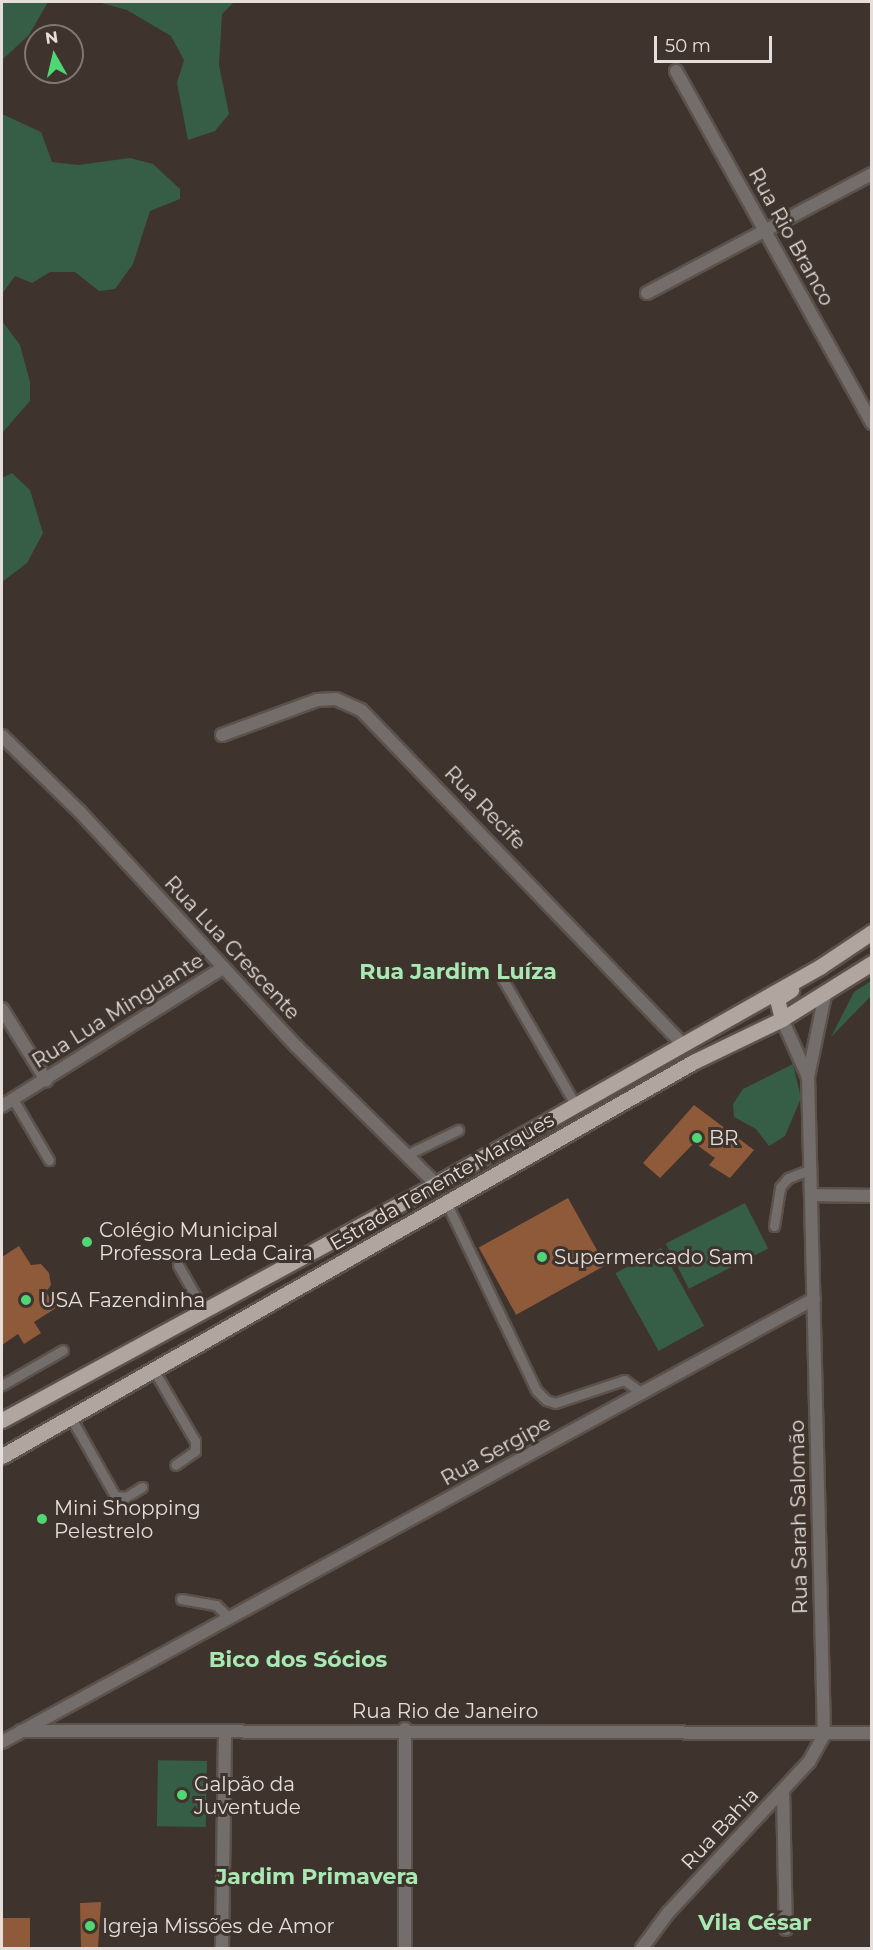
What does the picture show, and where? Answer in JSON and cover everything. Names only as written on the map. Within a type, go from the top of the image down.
[{"type":"main road","name":"Estrada Tenente Marques","points":[[3,1415],[436,1184],[682,1042],[821,966],[872,932]]},
{"type":"main road","name":"Estrada Tenente Marques","points":[[2,1456],[693,1062],[782,1019],[825,995],[872,963]]},
{"type":"main road","points":[[782,1019],[779,996],[812,978],[821,966]]},
{"type":"street","name":"Rua Rio Branco","points":[[676,70],[872,423]]},
{"type":"street","points":[[647,293],[767,233],[872,174]]},
{"type":"street","name":"Rua Recife","points":[[222,735],[317,700],[336,699],[362,710],[682,1042]]},
{"type":"street","name":"Rua Lua Crescente","points":[[2,736],[223,968],[436,1184]]},
{"type":"street","name":"Rua Lua Minguante","points":[[2,1106],[223,968]]},
{"type":"street","points":[[814,1299],[808,1077],[825,995]]},
{"type":"street","points":[[2,1009],[46,1080]]},
{"type":"street","points":[[782,1019],[808,1077]]},
{"type":"street","points":[[811,1196],[872,1196]]},
{"type":"street","name":"Rua Sergipe","points":[[2,1742],[814,1299]]},
{"type":"street","name":"Rua Sarah Salomão","points":[[814,1299],[824,1735]]},
{"type":"street","points":[[405,1730],[405,1948]]},
{"type":"street","name":"Rua Rio de Janeiro","points":[[19,1731],[405,1730],[824,1735],[872,1733]]},
{"type":"street","points":[[222,1948],[225,1732]]},
{"type":"street","name":"Rua Bahia","points":[[642,1948],[668,1913],[809,1762],[824,1735]]},
{"type":"street","points":[[783,1790],[786,1929]]},
{"type":"lane","points":[[502,978],[575,1104]]},
{"type":"lane","points":[[14,1099],[49,1160]]},
{"type":"lane","points":[[406,1155],[458,1130]]},
{"type":"lane","points":[[774,1226],[780,1187],[788,1178],[811,1169]]},
{"type":"lane","points":[[447,1204],[536,1390],[546,1400],[555,1403],[624,1380],[642,1393]]},
{"type":"lane","points":[[178,1265],[203,1309]]},
{"type":"lane","points":[[2,1385],[63,1350]]},
{"type":"lane","points":[[153,1369],[195,1441],[195,1451],[175,1465]]},
{"type":"lane","points":[[70,1416],[115,1496],[126,1497],[142,1487]]},
{"type":"lane","points":[[181,1599],[216,1605],[229,1618]]},
{"type":"green space","points":[[2,2],[48,2],[35,24],[24,24],[24,40],[2,60]]},
{"type":"green space","points":[[98,2],[234,2],[222,14],[219,65],[229,114],[215,131],[188,140],[177,83],[184,60],[171,36],[127,10]]},
{"type":"green space","points":[[2,114],[41,132],[52,162],[78,165],[130,158],[153,164],[180,189],[180,199],[150,211],[133,264],[115,289],[99,291],[75,272],[50,272],[32,283],[15,276],[2,294]]},
{"type":"green space","points":[[2,321],[20,345],[30,382],[30,401],[2,433]]},
{"type":"green space","points":[[12,473],[30,490],[43,533],[27,563],[2,582],[2,478]]},
{"type":"green space","points":[[871,981],[871,996],[831,1037],[854,992]]},
{"type":"green space","points":[[793,1064],[801,1098],[785,1136],[769,1146],[756,1129],[734,1117],[733,1104],[743,1089]]},
{"type":"green space","points":[[745,1203],[768,1248],[689,1289],[666,1243]]},
{"type":"green space","points":[[661,1248],[704,1326],[659,1351],[616,1273]]},
{"type":"green space","name":"Galpão da Juventude","points":[[158,1760],[207,1761],[206,1827],[157,1826]]},
{"type":"building","name":"BR","points":[[694,1105],[754,1150],[730,1178],[709,1165],[715,1158],[694,1143],[660,1178],[643,1163]]},
{"type":"building","name":"Supermercado Sam","points":[[568,1198],[605,1265],[516,1315],[479,1247]]},
{"type":"building","name":"USA Fazendinha","points":[[19,1246],[31,1265],[41,1264],[49,1273],[51,1285],[46,1292],[56,1308],[34,1322],[41,1333],[24,1344],[18,1334],[2,1345],[2,1257]]},
{"type":"building","name":"Igreja Missões de Amor","points":[[101,1902],[98,1948],[81,1948],[80,1903]]},
{"type":"building","points":[[2,1918],[30,1918],[30,1948],[2,1948]]},
{"type":"place","name":"BR","points":[[697,1138]]},
{"type":"place","name":"Colégio Municipal Professora Leda Caira","points":[[87,1242]]},
{"type":"place","name":"Supermercado Sam","points":[[542,1257]]},
{"type":"place","name":"USA Fazendinha","points":[[26,1300]]},
{"type":"place","name":"Mini Shopping Pelestrelo","points":[[42,1519]]},
{"type":"place","name":"Galpão da Juventude","points":[[182,1795]]},
{"type":"place","name":"Igreja Missões de Amor","points":[[90,1926]]},
{"type":"district","name":"Rua Jardim Luíza","points":[[458,972]]},
{"type":"district","name":"Bico dos Sócios","points":[[298,1660]]},
{"type":"district","name":"Jardim Primavera","points":[[317,1877]]},
{"type":"district","name":"Vila César","points":[[755,1923]]}]
